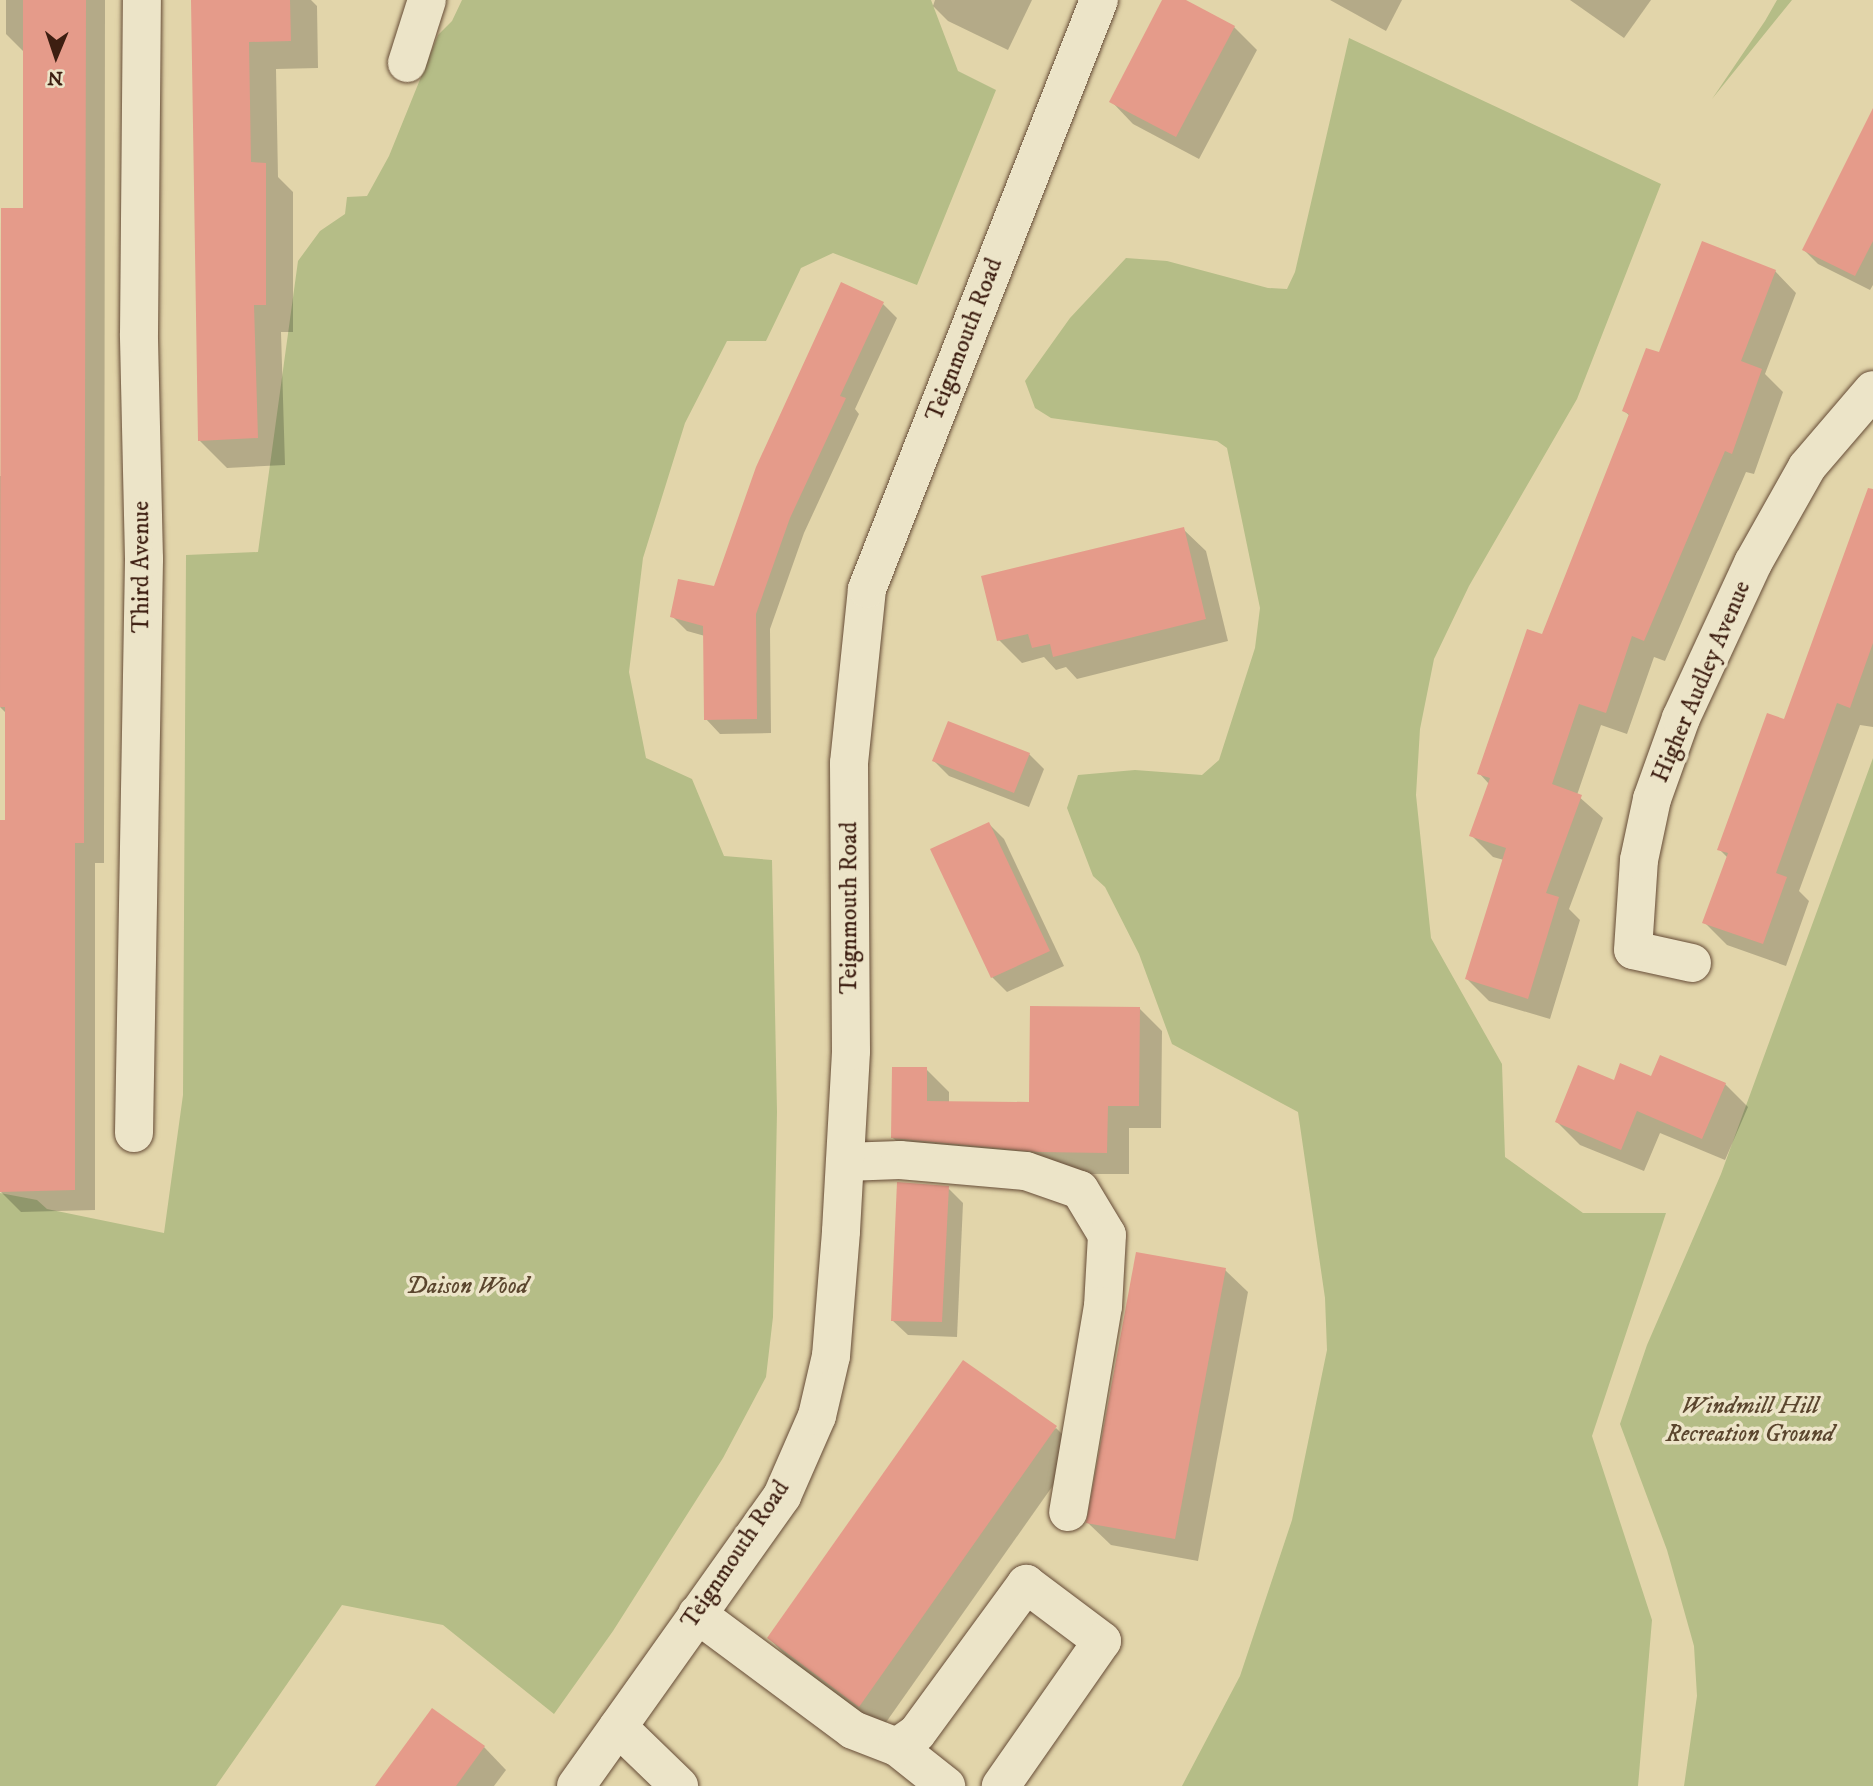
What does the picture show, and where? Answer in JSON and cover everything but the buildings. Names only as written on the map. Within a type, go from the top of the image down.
[{"type":"street","name":"Third Avenue","points":[[134,1133],[144,559],[139,334],[142,0]]},
{"type":"street","points":[[407,63],[427,0]]},
{"type":"street","name":"Teignmouth Road","points":[[576,1786],[782,1496],[817,1416],[831,1356],[845,1162],[851,1052],[849,763],[867,589],[1098,0]]},
{"type":"street","name":"Higher Audley Avenue","points":[[1692,963],[1633,950],[1639,860],[1652,799],[1681,718],[1753,563],[1807,467],[1871,399]]},
{"type":"street","points":[[845,1162],[900,1160],[1026,1171],[1080,1190],[1107,1235],[1103,1306],[1068,1512]]},
{"type":"street","points":[[897,1747],[917,1733],[1026,1584],[1102,1641],[1001,1786]]},
{"type":"street","points":[[697,1614],[853,1730],[897,1747],[946,1786]]},
{"type":"street","points":[[618,1727],[679,1786]]},
{"type":"green space","name":"Daison Wood","points":[[462,0],[931,0],[958,71],[996,90],[917,285],[833,253],[801,268],[766,341],[727,341],[685,423],[643,558],[629,672],[646,758],[692,779],[724,856],[772,860],[777,1112],[773,1317],[766,1377],[723,1458],[613,1631],[554,1714],[443,1625],[342,1605],[216,1786],[0,1786],[0,1193],[37,1200],[47,1209],[164,1233],[183,1095],[186,555],[258,552],[298,261],[320,231],[345,214],[347,197],[367,196],[389,156],[438,35],[452,21]]},
{"type":"green space","points":[[1777,0],[1792,0],[1712,99],[1765,21]]},
{"type":"green space","points":[[1349,38],[1661,184],[1577,399],[1469,586],[1434,659],[1420,729],[1416,795],[1431,938],[1502,1064],[1505,1157],[1583,1213],[1666,1213],[1592,1436],[1652,1620],[1638,1786],[1182,1786],[1240,1676],[1292,1520],[1327,1350],[1325,1298],[1298,1112],[1172,1044],[1139,954],[1105,887],[1093,876],[1067,808],[1078,775],[1135,770],[1202,775],[1219,760],[1255,648],[1260,608],[1227,448],[1217,441],[1051,418],[1035,408],[1025,381],[1070,318],[1126,258],[1167,261],[1268,288],[1287,289],[1295,272]]},
{"type":"green space","name":"Windmill Hill Recreation Ground","points":[[1873,758],[1873,1786],[1684,1786],[1697,1696],[1694,1646],[1667,1550],[1620,1424],[1647,1345],[1721,1174]]}]
